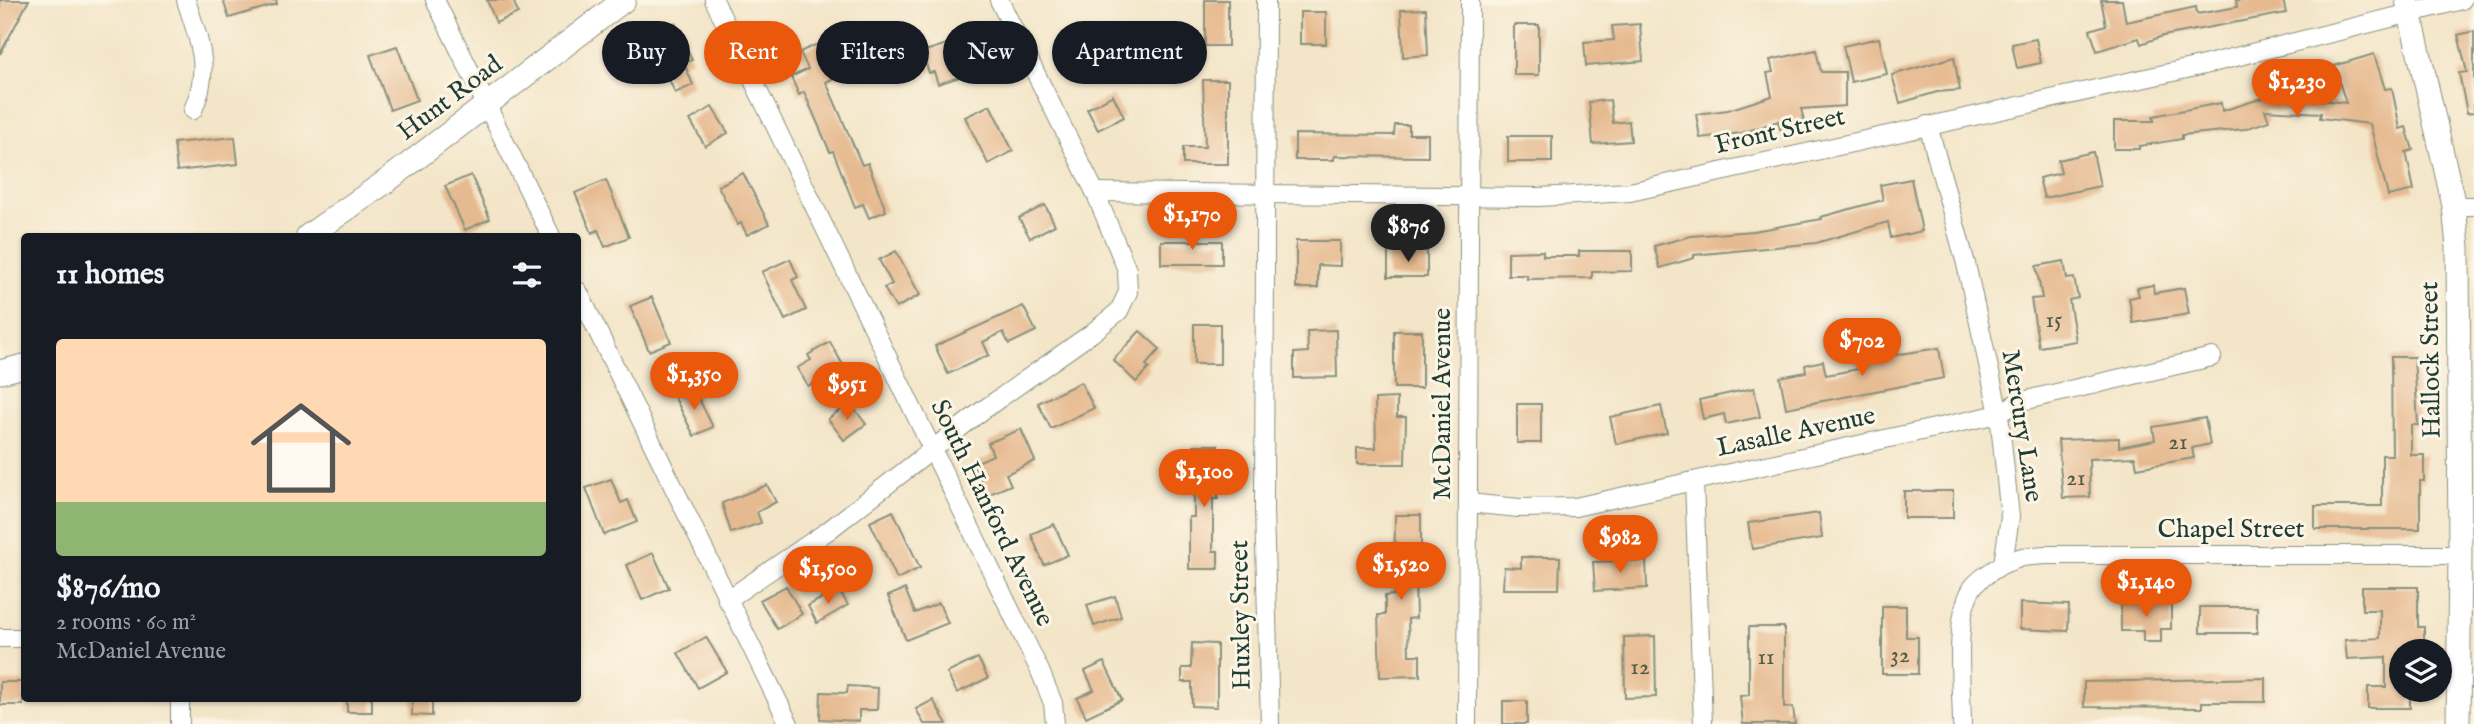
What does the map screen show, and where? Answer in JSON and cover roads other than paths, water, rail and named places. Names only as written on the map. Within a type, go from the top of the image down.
[{"type":"street","points":[[186,0],[204,61],[203,80],[193,110]]},
{"type":"street","points":[[435,0],[550,233]]},
{"type":"street","name":"Hunt Road","points":[[311,233],[388,180],[624,0]]},
{"type":"street","name":"South Hanford Avenue","points":[[714,0],[1040,671],[1053,703],[1055,724]]},
{"type":"street","points":[[727,600],[829,530],[931,450],[1119,311],[1128,292],[1127,270],[1095,192],[999,0]]},
{"type":"street","name":"Huxley Street","points":[[1266,0],[1264,510],[1270,724]]},
{"type":"street","name":"McDaniel Avenue","points":[[1467,724],[1470,0]]},
{"type":"street","name":"Front Street","points":[[1095,192],[1539,197],[1630,192],[2200,66],[2409,7],[2462,0]]},
{"type":"street","name":"Hallock Street","points":[[2409,7],[2464,206],[2458,247],[2458,724]]},
{"type":"street","name":"Mercury Lane","points":[[1928,125],[1966,264],[1999,414],[2010,517],[2003,564]]},
{"type":"street","points":[[581,297],[789,724]]},
{"type":"street","name":"Lasalle Avenue","points":[[1468,503],[1519,508],[1576,507],[1999,414],[2018,402],[2212,357]]},
{"type":"street","points":[[0,372],[21,367]]},
{"type":"street","points":[[1694,481],[1703,724]]},
{"type":"street","name":"Chapel Street","points":[[2003,564],[2022,557],[2045,555],[2460,555]]},
{"type":"street","points":[[1962,724],[1962,634],[1966,599],[1975,584],[2003,564]]},
{"type":"street","points":[[0,638],[21,638]]},
{"type":"street","points":[[180,702],[180,724]]}]
